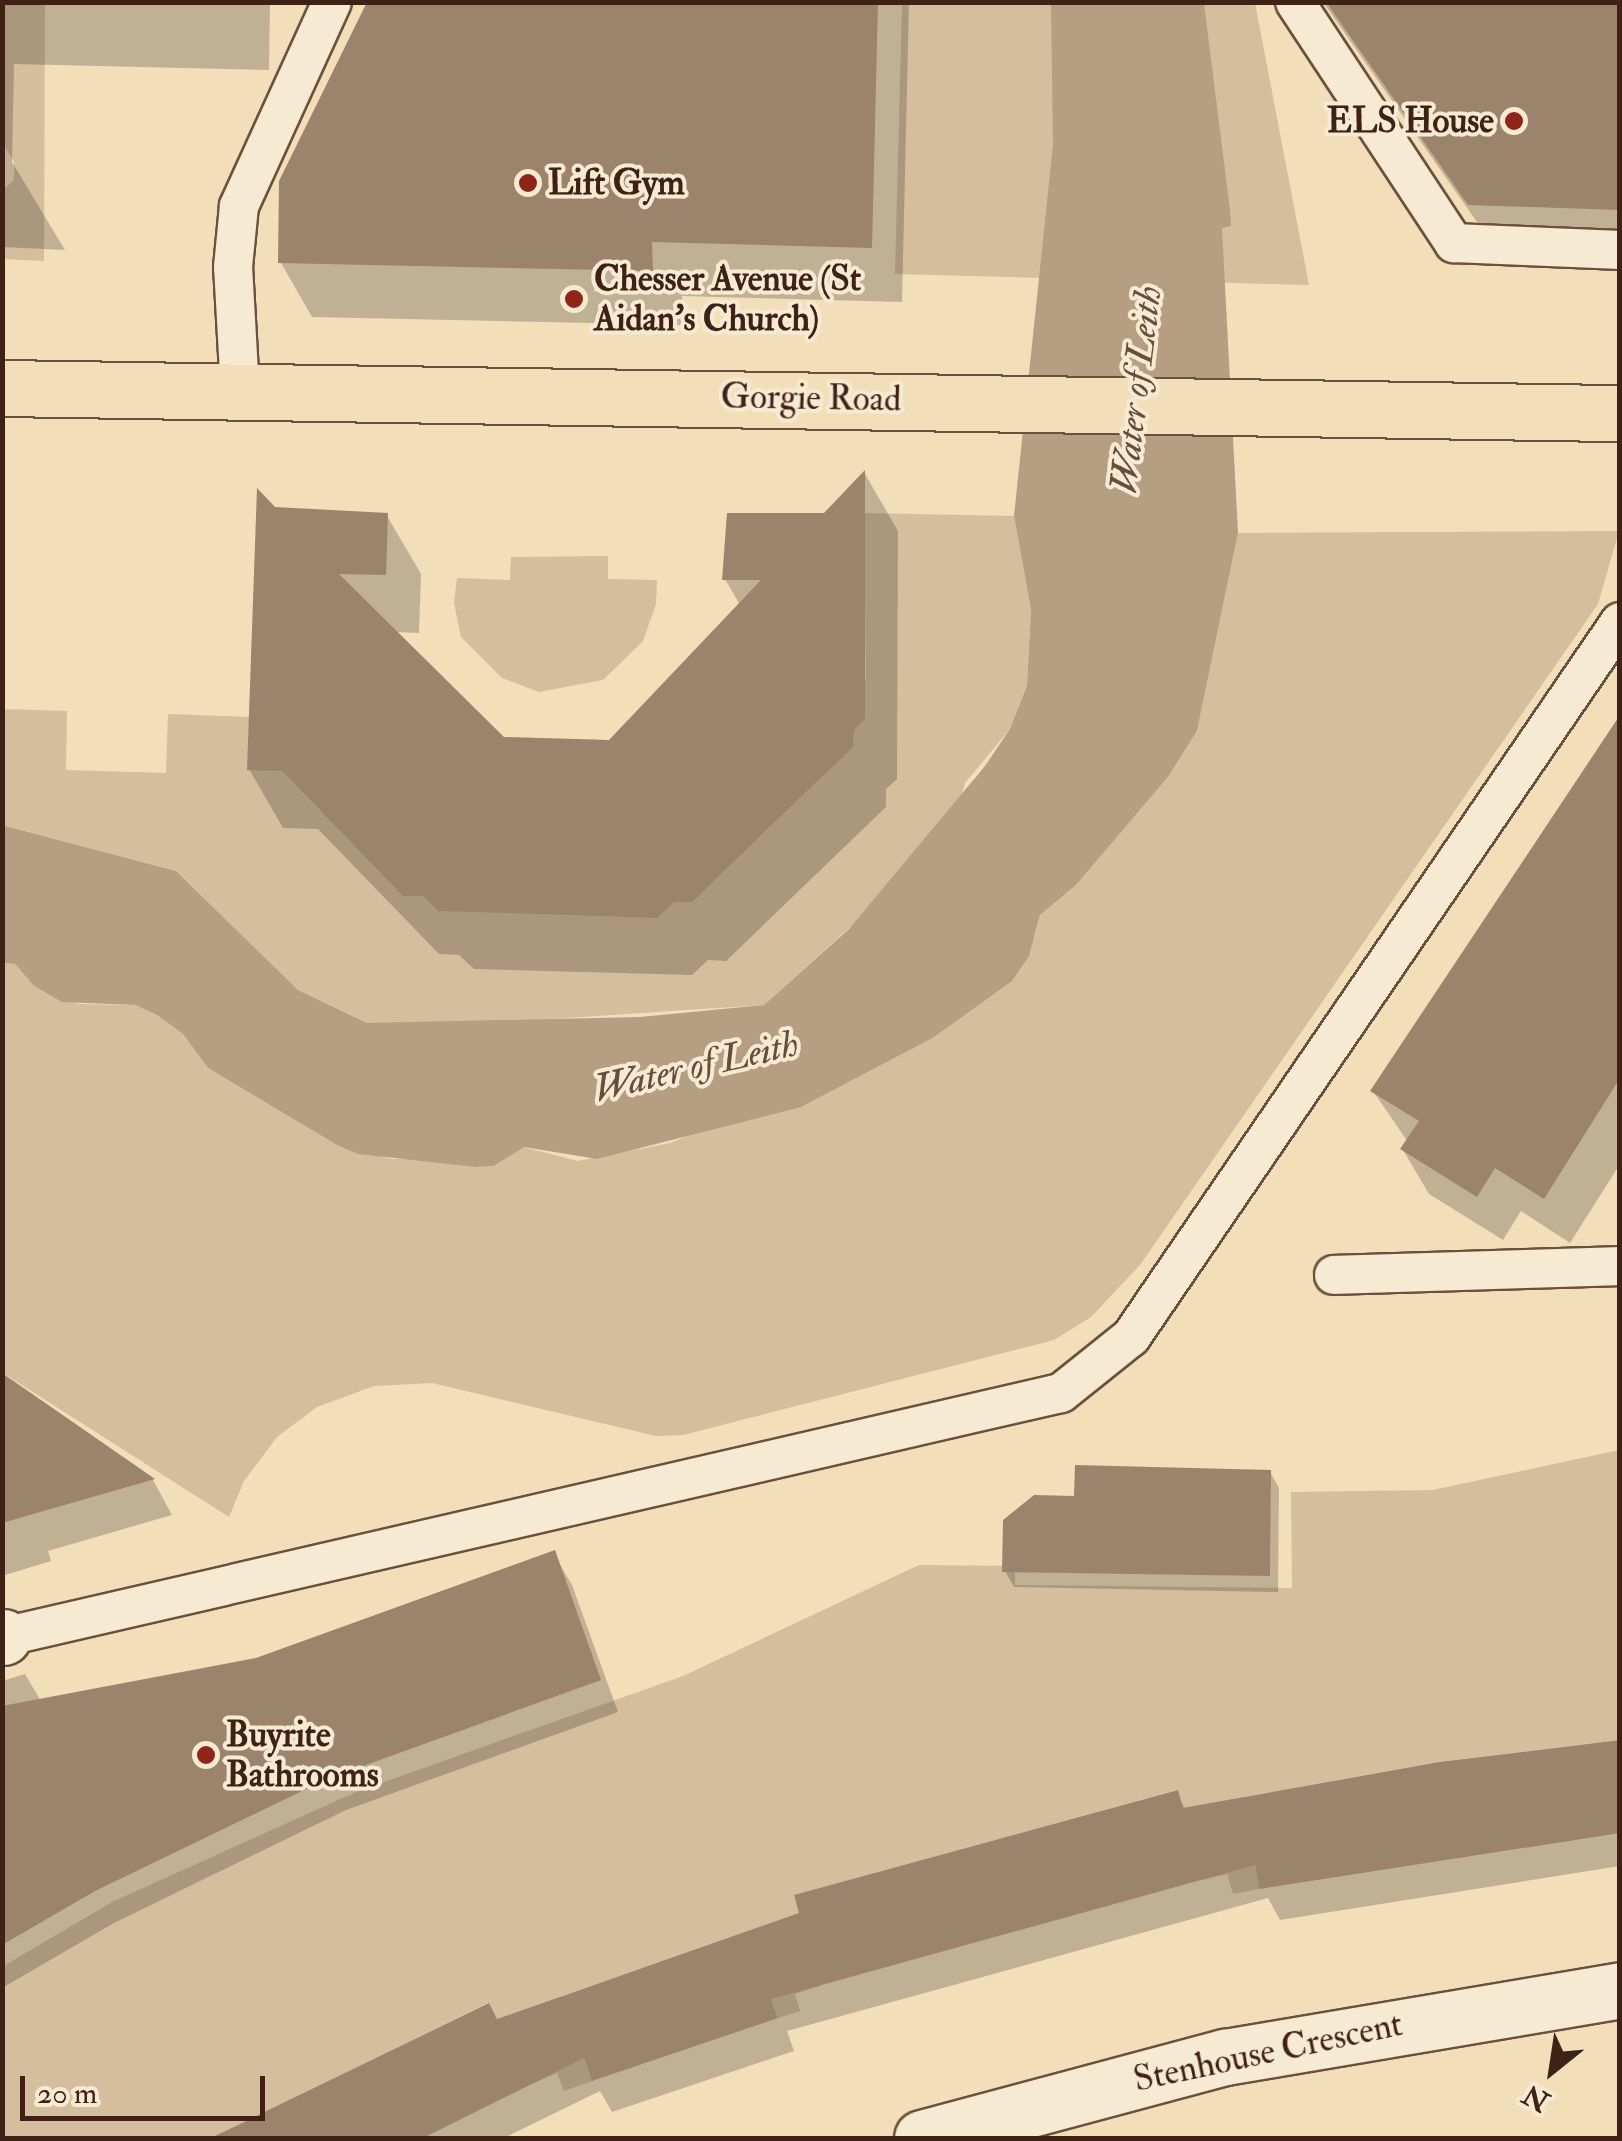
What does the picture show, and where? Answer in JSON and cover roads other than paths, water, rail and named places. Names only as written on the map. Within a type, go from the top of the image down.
[{"type":"main road","name":"Gorgie Road","points":[[2,388],[984,400],[1620,413]]},
{"type":"street","name":"Stenhouse Crescent","points":[[922,2138],[1225,2057],[1620,1990]]},
{"type":"lane","points":[[240,391],[236,216],[249,174],[332,2]]},
{"type":"lane","points":[[1295,2],[1454,243],[1620,250]]},
{"type":"lane","points":[[3,1637],[1061,1393],[1131,1336],[1620,622]]},
{"type":"lane","points":[[1334,1275],[1620,1266]]},
{"type":"water","name":"Water of Leith","points":[[1051,3],[1204,3],[1230,210],[1231,226],[1222,228],[1238,533],[1197,731],[1168,777],[1076,885],[1040,915],[1029,956],[1012,981],[934,1037],[801,1107],[597,1159],[524,1147],[494,1166],[476,1167],[358,1154],[337,1145],[208,1068],[183,1034],[157,1015],[135,1005],[62,1002],[33,985],[15,964],[3,963],[2,825],[176,871],[298,990],[367,1023],[640,1017],[764,1005],[849,929],[985,766],[1010,729],[1027,685],[1031,610],[1014,516],[1053,145]]},
{"type":"place","name":"ELS House","points":[[1514,121]]},
{"type":"place","name":"Lift Gym","points":[[528,183]]},
{"type":"place","name":"Chesser Avenue (St Aidan's Church)","points":[[574,299]]},
{"type":"place","name":"Buyrite Bathrooms","points":[[206,1755]]}]
